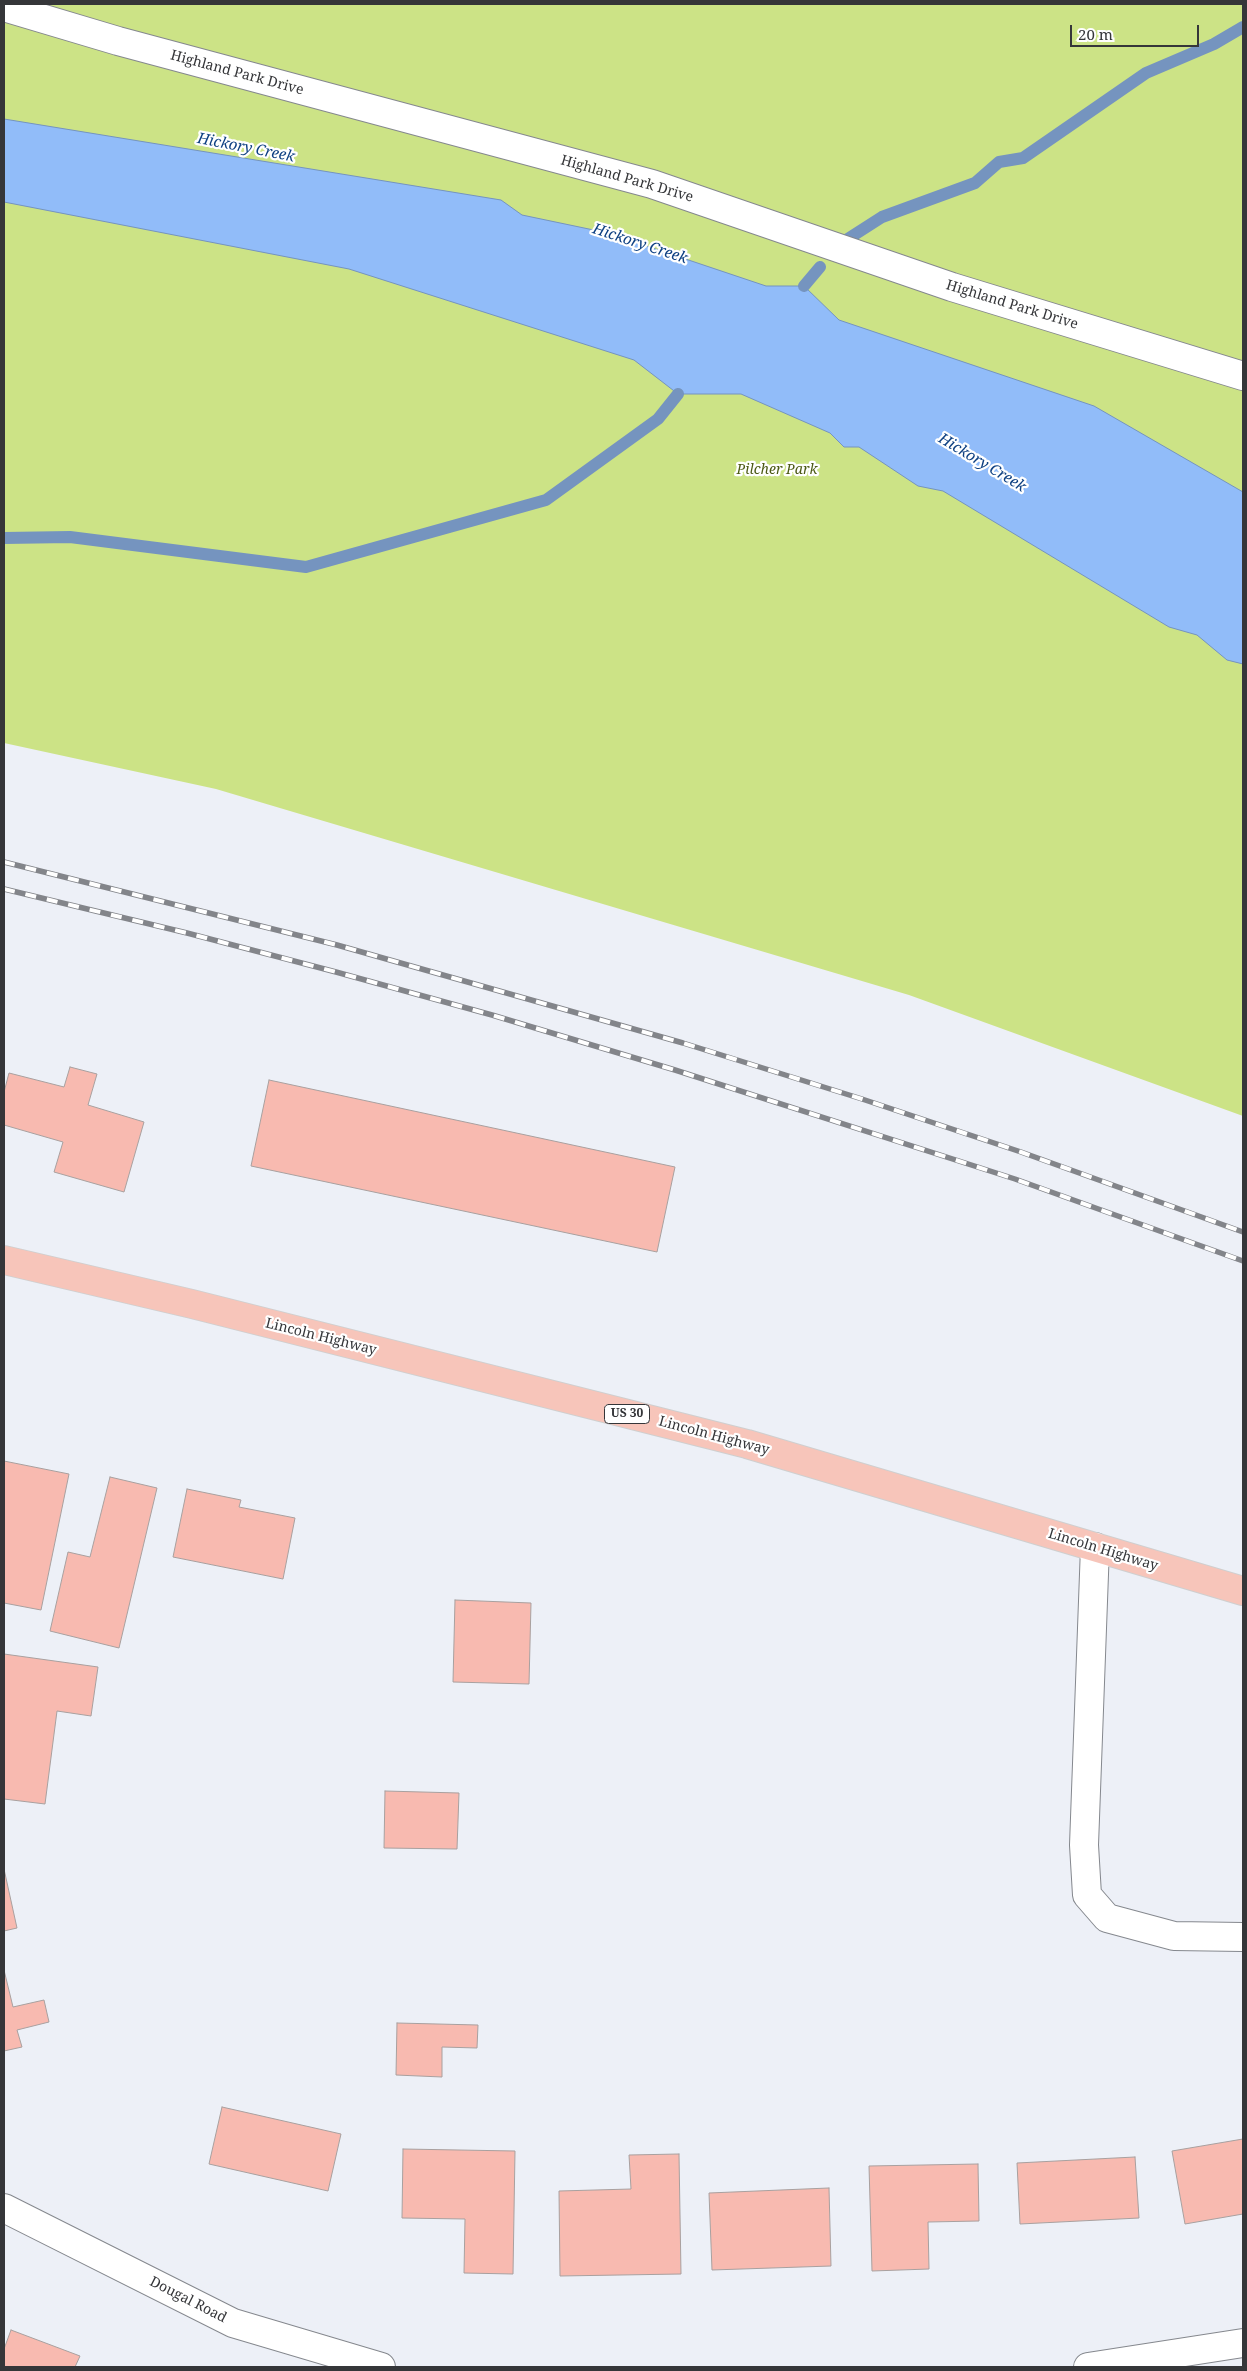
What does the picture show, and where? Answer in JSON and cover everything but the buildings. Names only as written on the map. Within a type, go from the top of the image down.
[{"type":"main road","name":"Lincoln Highway","points":[[4,1260],[202,1307],[747,1444],[1243,1591]]},
{"type":"street","name":"Highland Park Drive","points":[[4,7],[127,43],[652,184],[952,287],[1243,376]]},
{"type":"street","points":[[1095,1547],[1084,1846],[1087,1895],[1108,1918],[1174,1936],[1243,1936]]},
{"type":"street","name":"Dougal Road","points":[[4,2208],[234,2322],[381,2367]]},
{"type":"street","points":[[1088,2367],[1243,2344]]},
{"type":"green space","name":"Pilcher Park","points":[[4,4],[1243,4],[1243,1116],[909,995],[216,789],[4,743]]},
{"type":"water","name":"Hickory Creek","points":[[4,119],[501,200],[522,215],[608,233],[766,286],[804,286],[839,320],[1094,406],[1243,492],[1243,664],[1227,660],[1197,635],[1169,627],[943,491],[918,486],[859,447],[844,447],[830,433],[741,394],[678,394],[634,360],[349,269],[4,202]]},
{"type":"waterway","points":[[843,242],[882,217],[975,183],[999,162],[1023,158],[1146,73],[1214,44],[1243,27]]},
{"type":"waterway","points":[[804,286],[820,267]]},
{"type":"waterway","points":[[4,538],[70,537],[306,567],[546,500],[658,419],[678,394]]},
{"type":"railway","points":[[4,862],[337,945],[683,1043],[862,1099],[1021,1152],[1243,1232]]},
{"type":"railway","points":[[4,889],[187,933],[492,1015],[675,1070],[1015,1179],[1243,1261]]}]
